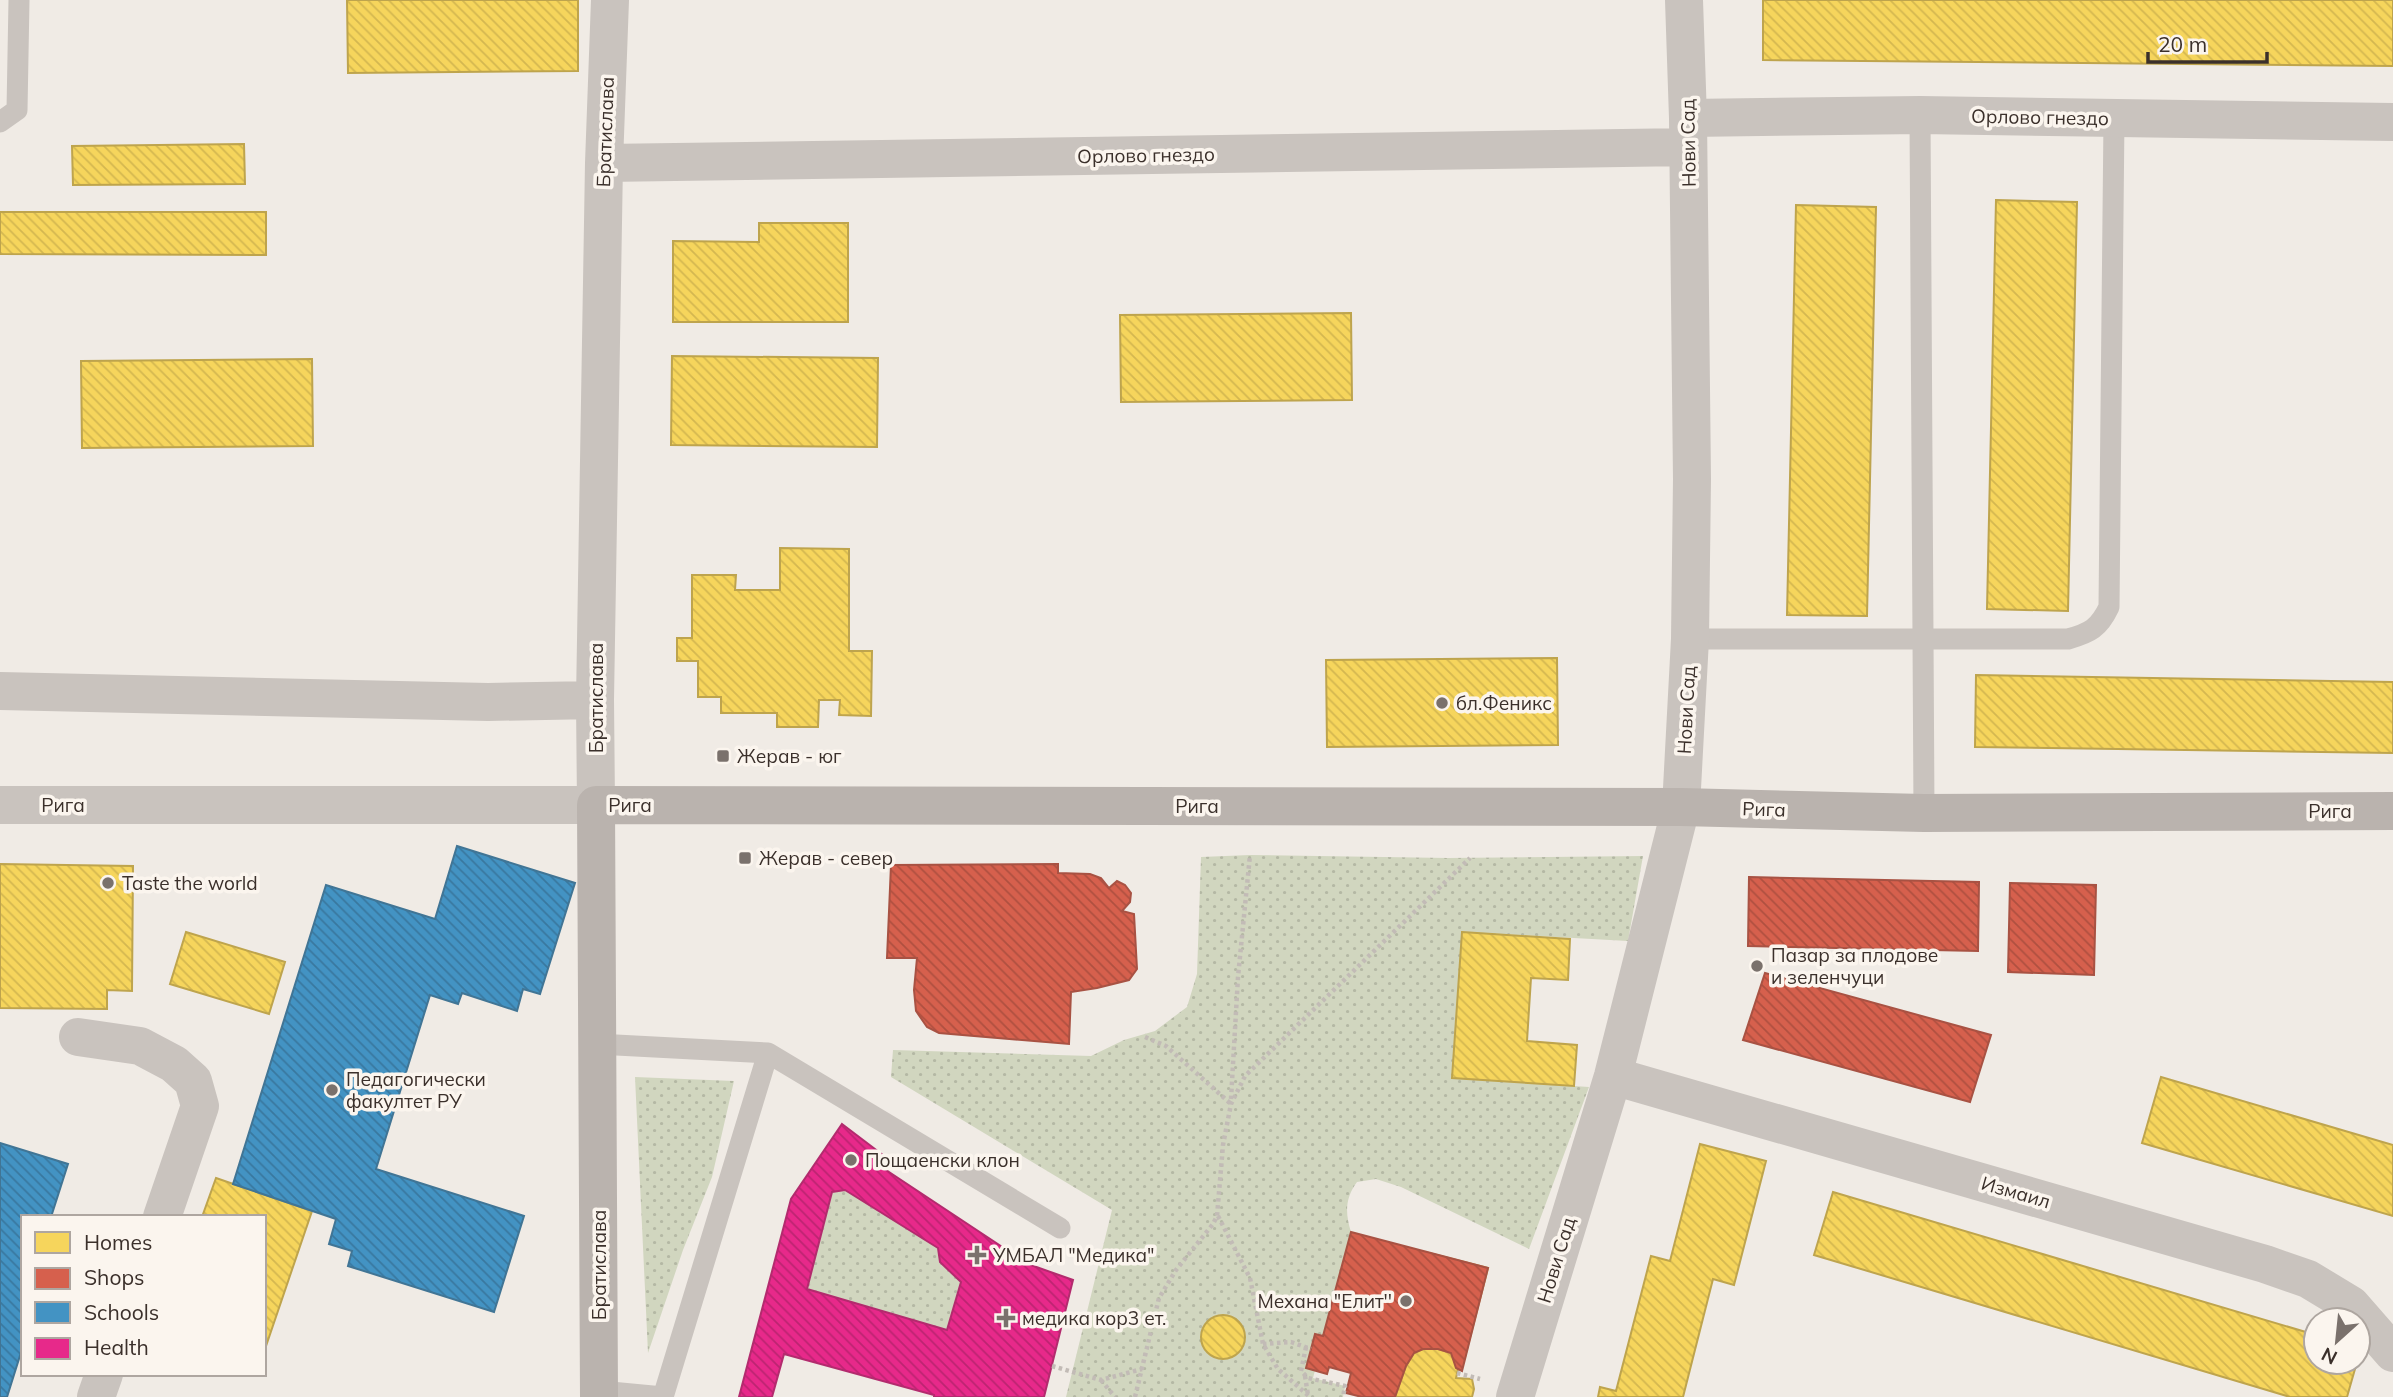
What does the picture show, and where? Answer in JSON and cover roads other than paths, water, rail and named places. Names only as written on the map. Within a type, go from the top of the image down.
[{"type":"street","name":"Братислава","points":[[600,1394],[595,700],[604,163],[610,0]]},
{"type":"street","name":"Нови Сад","points":[[1515,1397],[1613,1076],[1681,807],[1690,639],[1692,479],[1684,0]]},
{"type":"street","name":"Орлово гнездо","points":[[604,163],[1688,132],[1920,115],[2393,122]]},
{"type":"street","points":[[0,691],[488,702],[595,700]]},
{"type":"street","name":"Рига","points":[[0,805],[1681,807],[1924,813],[2393,811]]},
{"type":"street","points":[[78,1037],[140,1046],[174,1064],[193,1081],[200,1107],[163,1215]]},
{"type":"street","name":"Измаил","points":[[1613,1076],[2265,1264],[2308,1279],[2351,1305],[2393,1353]]},
{"type":"street","points":[[96,1397],[103,1376]]},
{"type":"lane","points":[[0,122],[17,110],[19,0]]},
{"type":"lane","points":[[1920,115],[1924,813]]},
{"type":"lane","points":[[1690,639],[2068,639],[2085,635],[2101,623],[2109,607],[2114,118]]},
{"type":"lane","points":[[597,1044],[768,1053],[1059,1228]]},
{"type":"lane","points":[[600,1394],[663,1396],[768,1053]]},
{"type":"place","name":"бл.Феникс","points":[[1442,703]]},
{"type":"place","name":"Жерав - юг","points":[[723,756]]},
{"type":"place","name":"Жерав - север","points":[[745,858]]},
{"type":"place","name":"Taste the world","points":[[108,883]]},
{"type":"place","name":"Пазар за плодове и зеленчуци","points":[[1757,966]]},
{"type":"place","name":"Педагогически факултет РУ","points":[[332,1090]]},
{"type":"place","name":"Пощаенски клон","points":[[851,1160]]},
{"type":"place","name":"УМБАЛ \"Медика\"","points":[[977,1255]]},
{"type":"place","name":"Механа \"Елит''","points":[[1406,1301]]},
{"type":"place","name":"медика кор3 ет.","points":[[1006,1318]]}]
